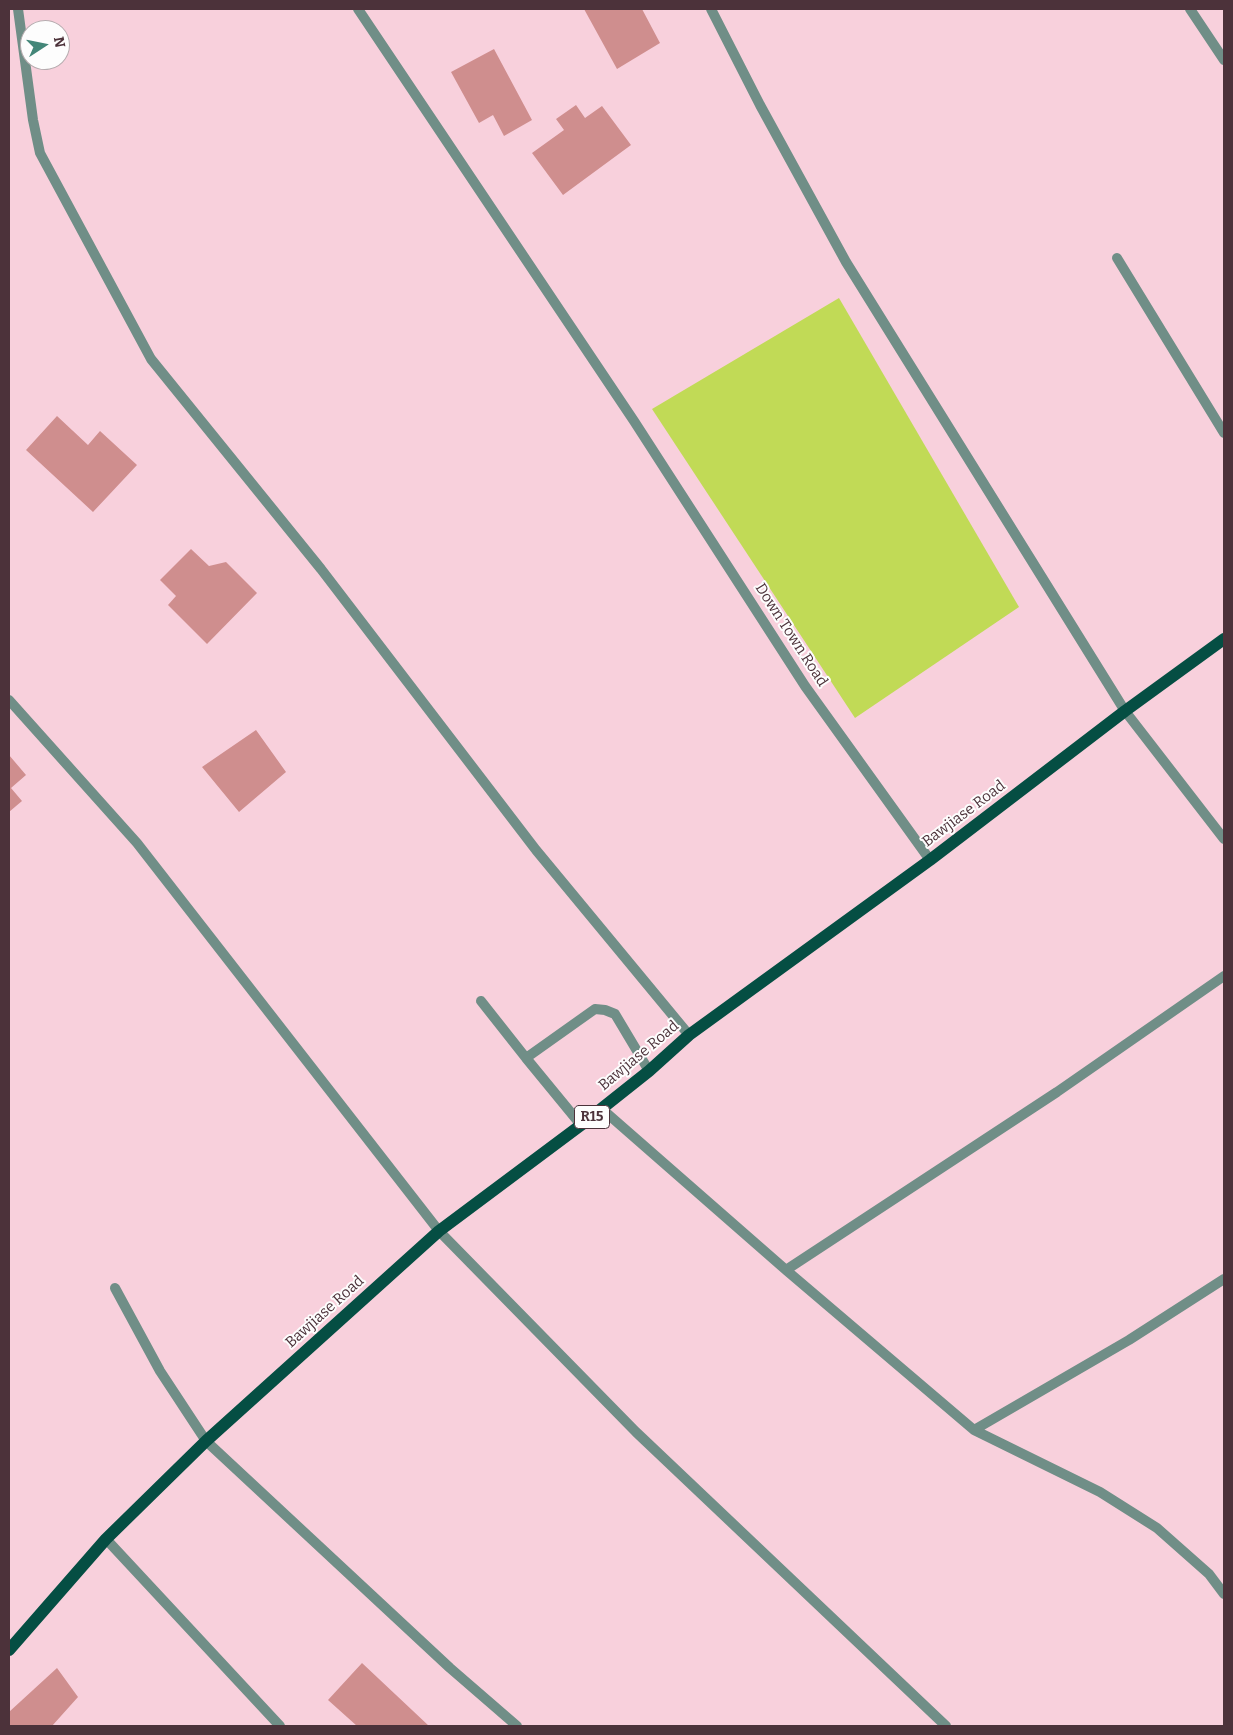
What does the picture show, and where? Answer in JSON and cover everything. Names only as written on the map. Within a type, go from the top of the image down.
[{"type":"main road","name":"Bawjiase Road","points":[[9,1650],[106,1540],[206,1441],[439,1230],[581,1126],[689,1035],[930,860],[1125,711],[1224,639]]},
{"type":"street","points":[[18,9],[33,120],[40,153],[151,359],[321,569],[536,850],[689,1035]]},
{"type":"street","name":"Down Town Road","points":[[358,9],[634,421],[805,686],[930,860]]},
{"type":"street","points":[[711,9],[760,105],[846,262],[1125,711],[1224,839]]},
{"type":"street","points":[[1190,9],[1224,60]]},
{"type":"street","points":[[1116,258],[1224,433]]},
{"type":"street","points":[[9,700],[137,843],[439,1230],[636,1432],[946,1726]]},
{"type":"street","points":[[786,1270],[1057,1092],[1224,976]]},
{"type":"street","points":[[481,1001],[581,1126]]},
{"type":"street","points":[[526,1058],[596,1009],[615,1014],[648,1071]]},
{"type":"street","points":[[602,1109],[786,1270],[974,1430],[1100,1492],[1157,1528],[1209,1574],[1224,1594]]},
{"type":"street","points":[[974,1430],[1130,1340],[1224,1279]]},
{"type":"street","points":[[115,1288],[160,1372],[206,1441],[450,1668],[517,1726]]},
{"type":"street","points":[[106,1540],[280,1726]]},
{"type":"green space","points":[[839,298],[1019,607],[855,718],[652,409]]},
{"type":"building","points":[[584,9],[642,9],[660,43],[617,69]]},
{"type":"building","points":[[494,49],[532,120],[504,136],[493,115],[479,123],[451,72]]},
{"type":"building","points":[[576,105],[585,118],[602,106],[631,145],[563,195],[532,153],[564,130],[556,119]]},
{"type":"building","points":[[57,416],[88,445],[100,431],[137,465],[93,512],[26,450]]},
{"type":"building","points":[[191,549],[209,566],[226,562],[257,593],[207,644],[168,605],[176,596],[160,580]]},
{"type":"building","points":[[256,730],[286,772],[239,812],[202,767]]},
{"type":"building","points":[[9,755],[26,775],[11,788],[22,801],[9,812]]},
{"type":"building","points":[[362,1663],[429,1726],[357,1726],[328,1700]]},
{"type":"building","points":[[57,1668],[78,1697],[52,1726],[9,1726],[9,1712]]}]
